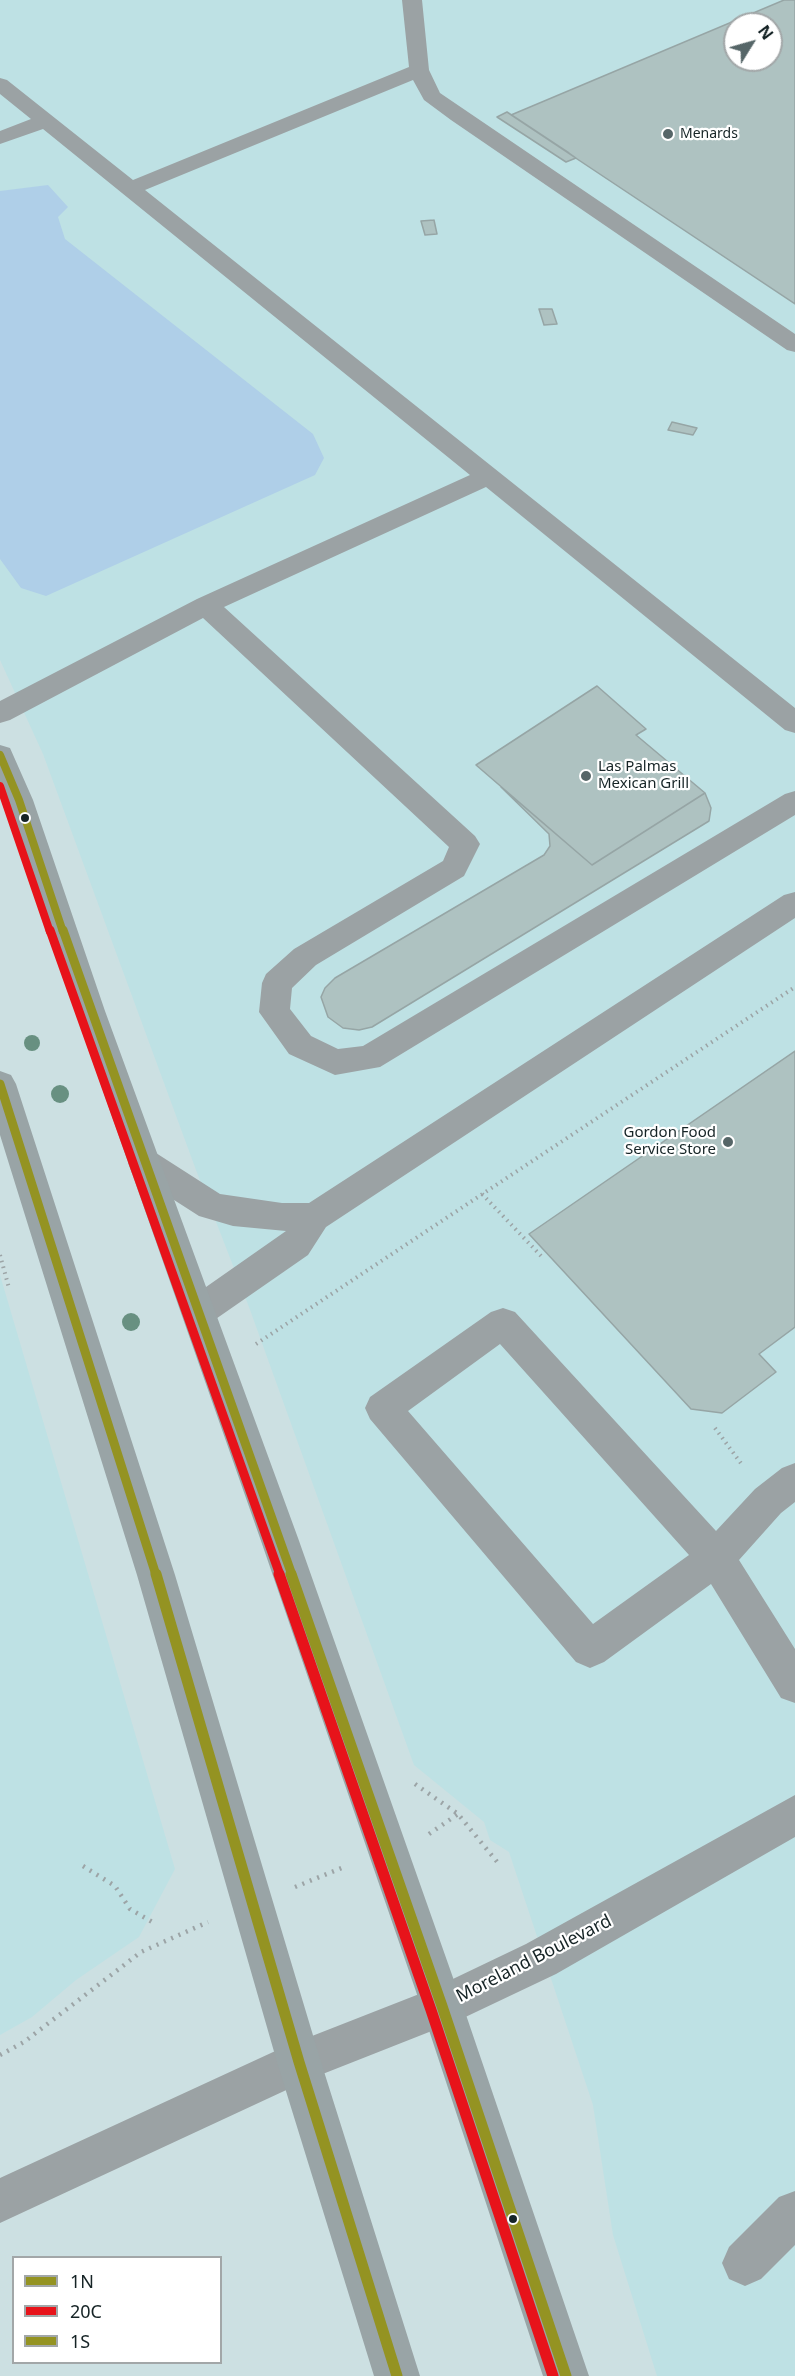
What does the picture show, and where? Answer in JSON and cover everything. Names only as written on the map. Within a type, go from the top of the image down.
[{"type":"main road","points":[[0,755],[19,800],[90,1011],[387,1850],[566,2376]]},
{"type":"main road","points":[[0,1084],[156,1575],[299,2062],[397,2376]]},
{"type":"street","points":[[412,0],[419,70],[431,96],[795,345]]},
{"type":"street","points":[[131,188],[419,70]]},
{"type":"street","points":[[0,84],[795,723]]},
{"type":"street","points":[[0,138],[45,121]]},
{"type":"street","points":[[0,713],[206,604],[487,477]]},
{"type":"street","points":[[206,604],[465,844],[454,868],[305,957],[277,983],[274,1012],[300,1045],[335,1062],[369,1058],[795,801]]},
{"type":"street","points":[[198,1312],[296,1245],[314,1217],[795,903]]},
{"type":"street","points":[[144,1163],[211,1206],[233,1212],[282,1217],[314,1217]]},
{"type":"street","points":[[795,1480],[768,1502],[716,1558],[590,1649],[382,1408],[503,1323],[716,1558],[795,1684]]},
{"type":"street","name":"Moreland Boulevard","points":[[0,2201],[299,2062],[441,2006],[541,1959],[795,1815]]},
{"type":"street","points":[[745,2263],[795,2212]]},
{"type":"path","points":[[482,1194],[544,1259]]},
{"type":"path","points":[[0,1255],[9,1288]]},
{"type":"path","points":[[0,2055],[24,2042],[154,1944],[436,1831],[458,1814]]},
{"type":"path","points":[[83,1866],[115,1886],[130,1909],[154,1923]]},
{"type":"shaded area","points":[[0,0],[795,0],[795,2376],[657,2376],[613,2235],[593,2105],[509,1852],[490,1840],[484,1822],[414,1765],[249,1307],[196,1170],[43,754],[0,660]]},
{"type":"shaded area","points":[[48,185],[68,207],[58,217],[65,239],[313,434],[324,458],[315,475],[46,596],[21,588],[0,559],[0,191]]},
{"type":"shaded area","points":[[0,1275],[175,1869],[139,1937],[76,1980],[32,2017],[0,2035]]},
{"type":"building","name":"Menards","points":[[784,0],[795,0],[795,304],[511,115],[723,26],[723,72],[783,72],[783,12],[756,12]]},
{"type":"building","points":[[507,112],[576,158],[566,162],[497,117]]},
{"type":"building","points":[[434,220],[437,234],[425,235],[421,221]]},
{"type":"building","points":[[539,309],[552,309],[557,324],[544,325]]},
{"type":"building","points":[[672,422],[697,428],[693,435],[668,430]]},
{"type":"building","name":"Las Palmas Mexican Grill","points":[[597,686],[646,729],[636,735],[705,793],[592,865],[476,765]]},
{"type":"building","points":[[501,787],[592,865],[705,793],[711,808],[709,821],[372,1027],[359,1030],[343,1028],[328,1017],[321,997],[325,988],[335,978],[544,855],[550,846],[549,834]]},
{"type":"building","name":"Gordon Food Service Store","points":[[795,1051],[795,1327],[759,1354],[776,1372],[722,1413],[691,1409],[529,1234]]},
{"type":"transit line","name":"1N","points":[[0,755],[19,800],[90,1011],[279,1538],[442,2006],[566,2376]]},
{"type":"transit line","name":"20C","points":[[0,786],[431,2010],[553,2376]]},
{"type":"transit line","name":"1S","points":[[0,1084],[156,1575],[299,2062],[397,2376]]},
{"type":"place","name":"Menards","points":[[668,134]]},
{"type":"place","name":"Las Palmas Mexican Grill","points":[[586,776]]},
{"type":"place","name":"Gordon Food Service Store","points":[[728,1142]]}]
